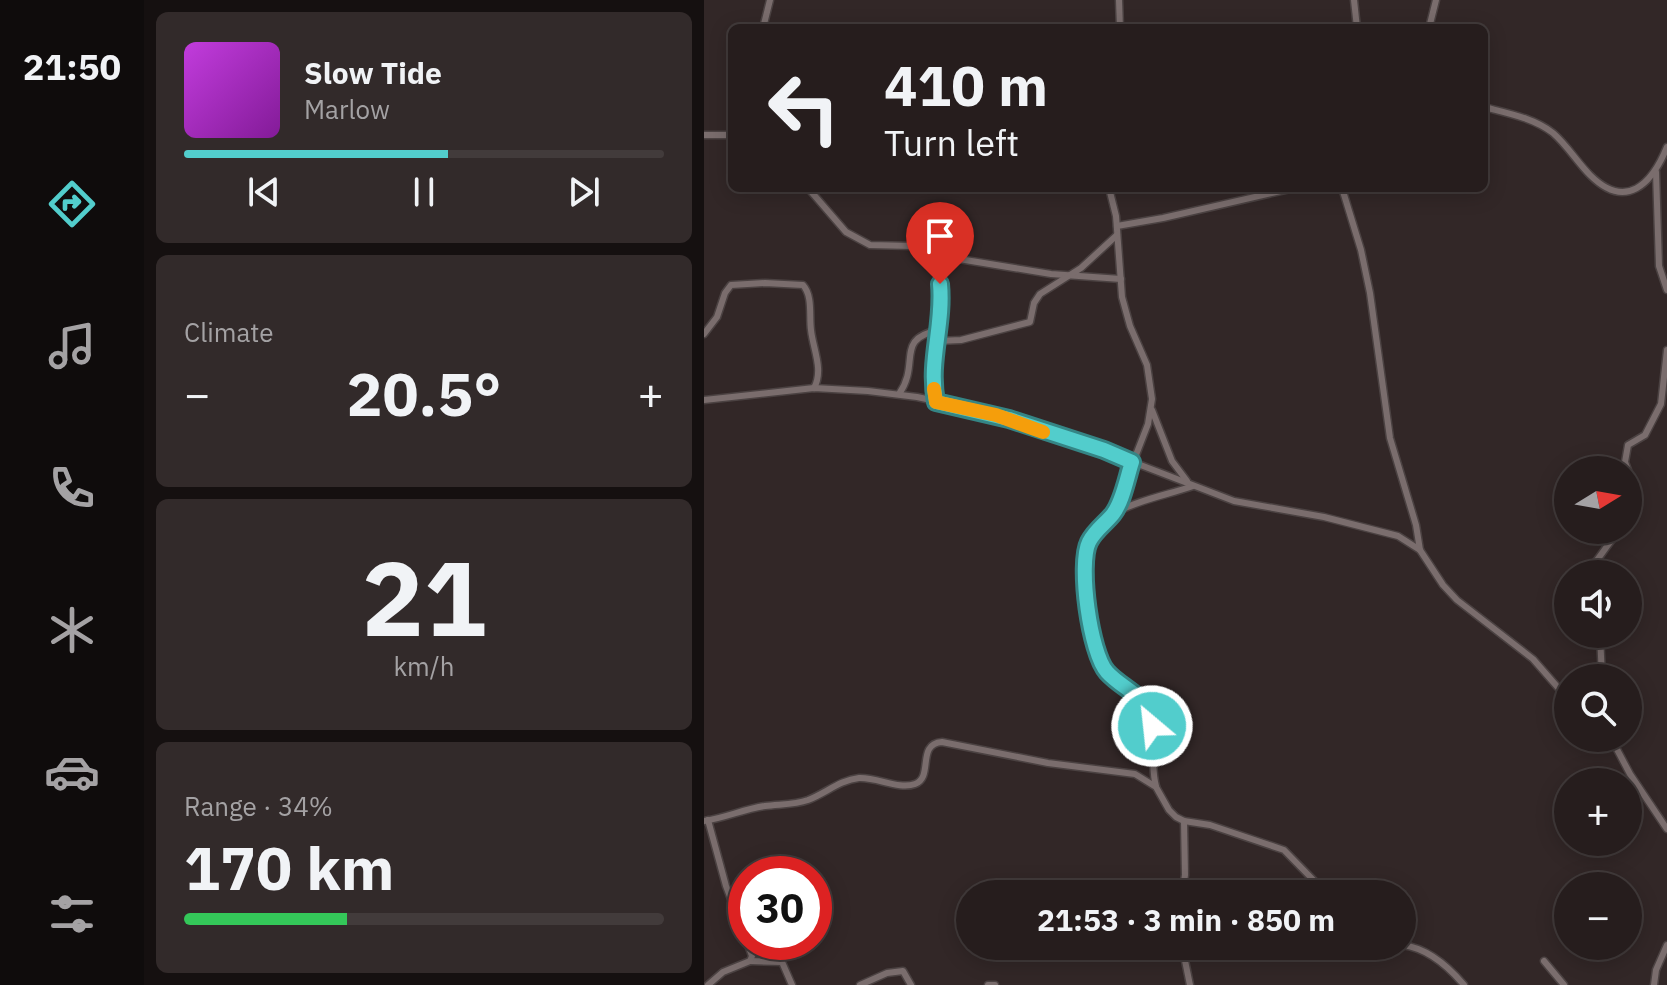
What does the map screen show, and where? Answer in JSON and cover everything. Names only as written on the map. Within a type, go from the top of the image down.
[{"type":"street","points":[[764,24],[770,0]]},
{"type":"street","points":[[1119,0],[1120,24]]},
{"type":"street","points":[[1354,0],[1357,24]]},
{"type":"street","points":[[1430,24],[1436,0]]},
{"type":"street","points":[[1488,108],[1540,125],[1565,146],[1595,180],[1616,191],[1639,188],[1656,172],[1667,147]]},
{"type":"street","points":[[704,135],[728,135]]},
{"type":"street","points":[[1656,172],[1659,266],[1667,290]]},
{"type":"street","points":[[811,192],[841,227],[855,239],[870,245],[913,246],[953,258],[1121,279]]},
{"type":"street","points":[[1110,192],[1117,226],[1122,297],[1130,326],[1147,365],[1152,410],[1177,471],[1193,486]]},
{"type":"street","points":[[1117,226],[1277,192]]},
{"type":"street","points":[[1343,192],[1370,293],[1390,438],[1416,525],[1420,550]]},
{"type":"street","points":[[938,341],[961,340],[1027,323],[1032,318],[1038,296],[1070,275],[1117,235]]},
{"type":"street","points":[[932,252],[942,300],[932,370],[936,402]]},
{"type":"street","points":[[704,334],[717,317],[731,285],[803,285],[808,294],[811,333],[817,357],[818,377],[814,388]]},
{"type":"street","points":[[899,394],[908,375],[914,341],[919,335],[939,330]]},
{"type":"street","points":[[1626,456],[1628,445],[1645,435],[1661,404],[1667,350]]},
{"type":"street","points":[[704,400],[814,388],[899,394],[1009,419],[1104,450],[1234,501],[1374,529],[1410,542],[1420,550],[1457,600],[1533,659],[1554,683]]},
{"type":"street","points":[[1113,514],[1152,410]]},
{"type":"street","points":[[1193,486],[1137,502],[1113,514],[1093,535],[1086,552],[1090,630],[1101,665],[1149,708],[1152,717],[1151,762],[1156,787],[1169,810],[1184,821],[1210,825],[1284,850],[1313,880]]},
{"type":"street","points":[[728,889],[706,821],[765,806],[808,800],[831,787],[860,778],[909,786],[918,783],[922,779],[929,747],[934,743],[1135,774],[1156,787]]},
{"type":"street","points":[[1618,752],[1667,829]]},
{"type":"street","points":[[1184,821],[1184,880]]},
{"type":"street","points":[[1654,985],[1656,970],[1667,945]]},
{"type":"street","points":[[1416,949],[1439,961],[1464,985]]},
{"type":"street","points":[[1185,960],[1190,985]]},
{"type":"street","points":[[708,985],[723,972],[750,961],[782,962],[792,985]]},
{"type":"street","points":[[1544,961],[1564,985]]},
{"type":"street","points":[[860,985],[887,973],[903,971],[911,985]]},
{"type":"street","points":[[988,985],[995,985]]},
{"type":"slow traffic","points":[[934,389],[936,402],[996,415],[1043,432]]},
{"type":"route","points":[[940,284],[942,314],[932,370],[936,402],[1009,419],[1132,462],[1113,514],[1089,542],[1085,561],[1088,607],[1090,630],[1101,665],[1108,674],[1144,701],[1152,717],[1152,726]]}]
